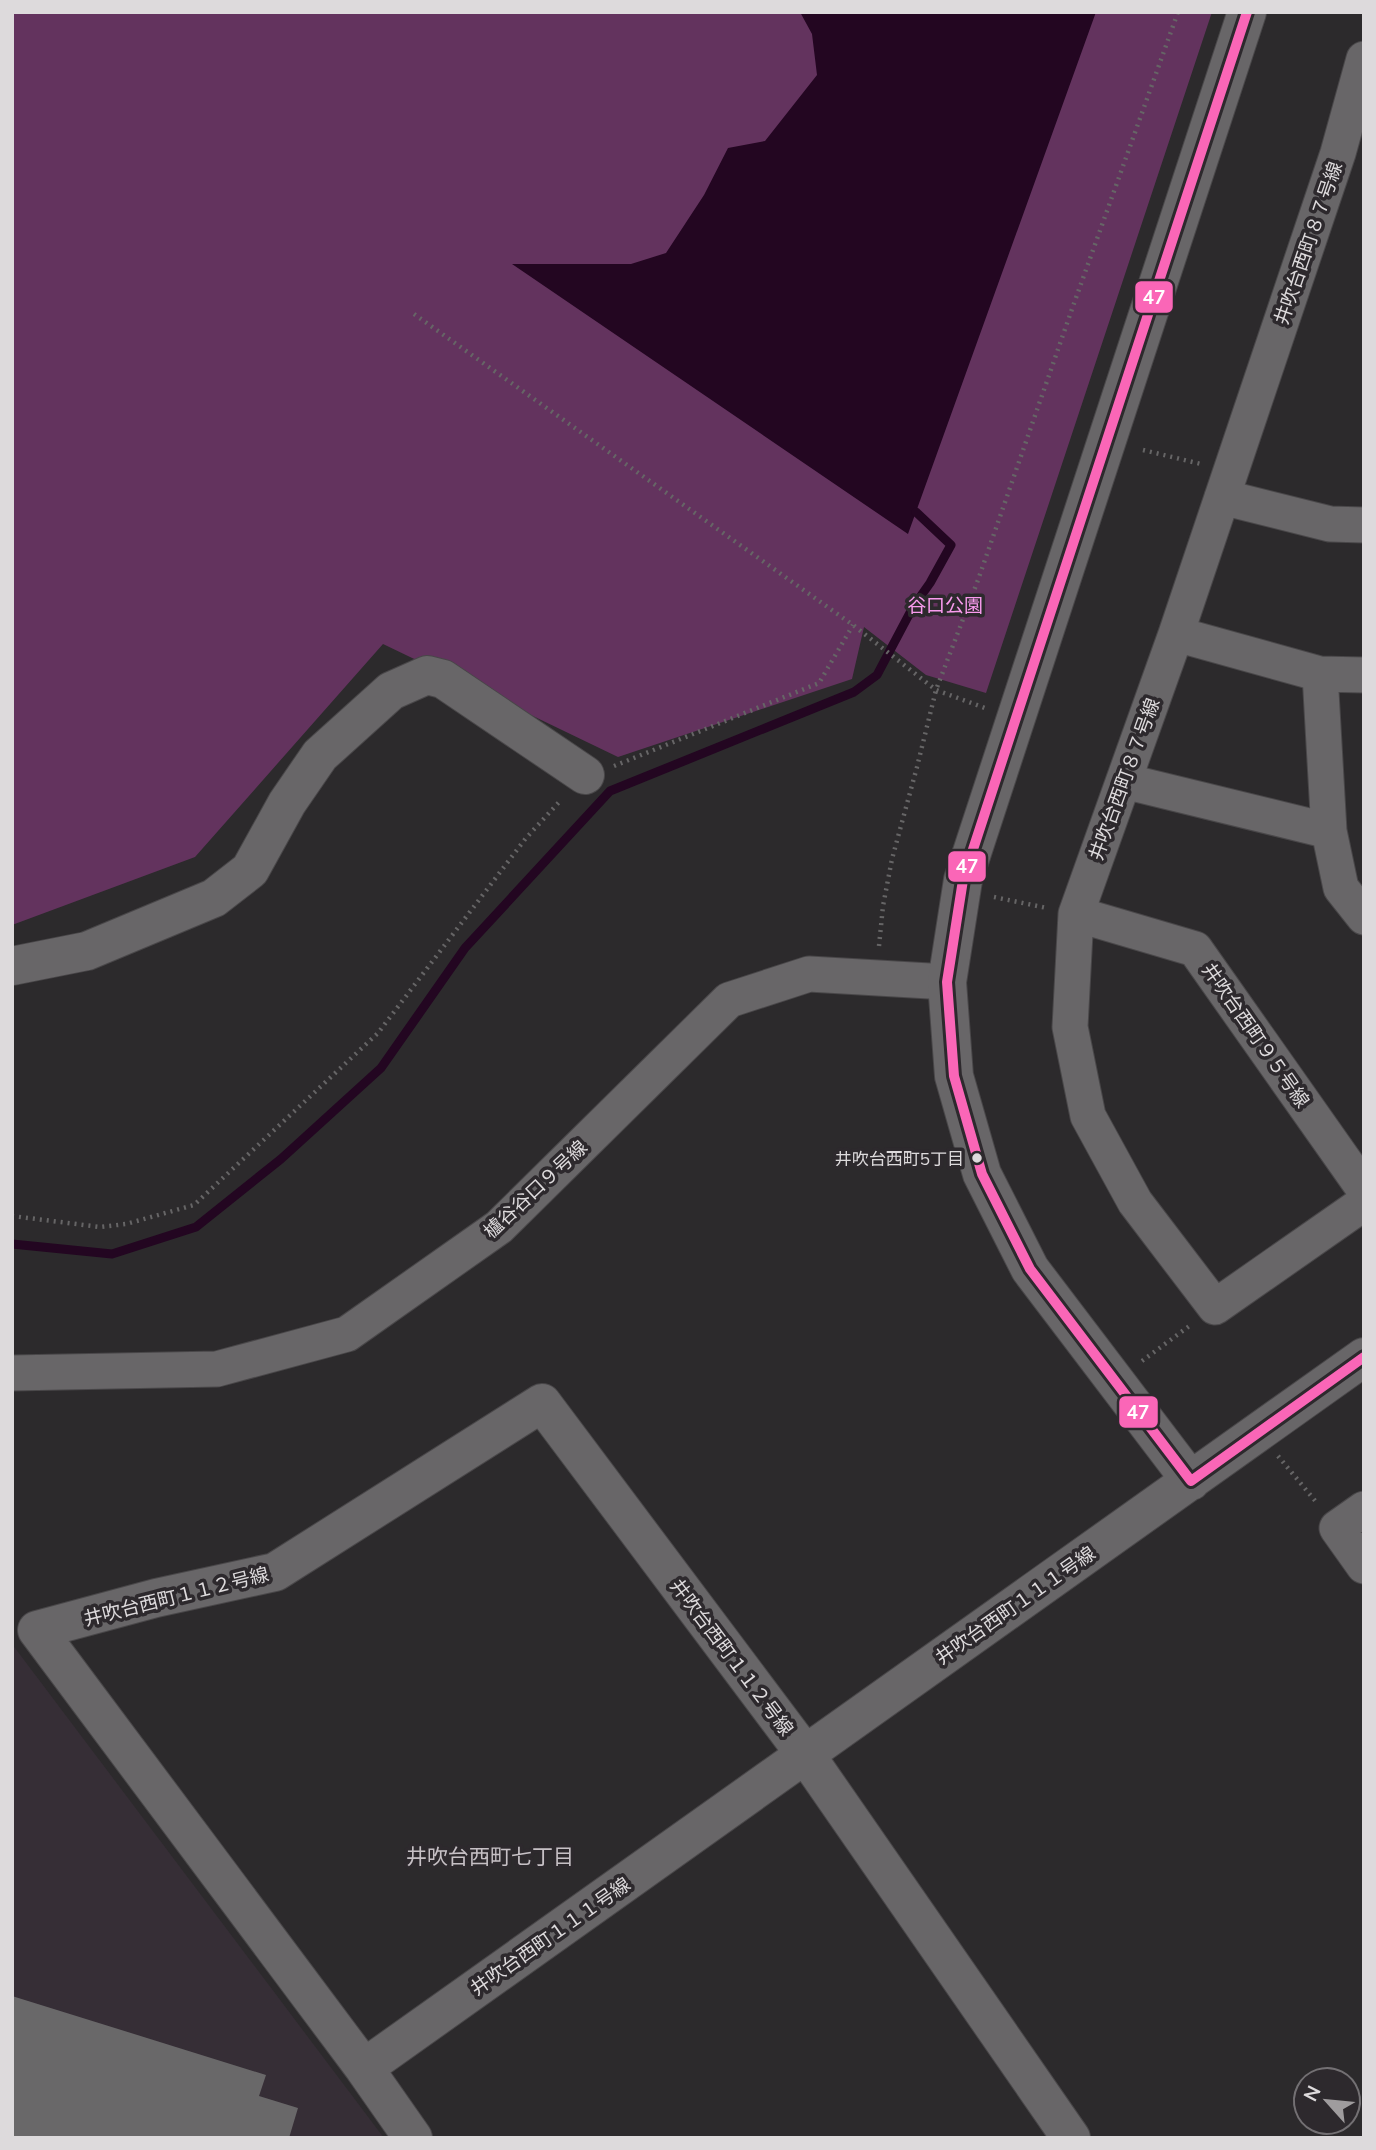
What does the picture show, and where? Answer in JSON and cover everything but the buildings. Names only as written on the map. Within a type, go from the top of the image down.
[{"type":"street","points":[[1191,1481],[1030,1269],[982,1174],[954,1076],[947,982],[963,880],[1247,12]]},
{"type":"street","name":"井吹台西町８７号線","points":[[1215,1307],[1135,1202],[1088,1116],[1070,1027],[1076,914],[1176,634],[1226,484],[1351,158],[1364,59]]},
{"type":"street","points":[[1226,484],[1330,524],[1364,525]]},
{"type":"street","points":[[1176,634],[1320,674],[1364,676]]},
{"type":"street","points":[[1320,674],[1329,831],[1342,888],[1364,917]]},
{"type":"street","points":[[12,966],[87,950],[214,898],[250,870],[287,803],[320,755],[391,691],[427,675],[454,686],[585,775]]},
{"type":"street","points":[[1124,781],[1329,831]]},
{"type":"street","name":"井吹台西町９５号線","points":[[1076,914],[1195,948],[1364,1189]]},
{"type":"street","name":"櫨谷谷口９号線","points":[[12,1373],[217,1369],[347,1334],[499,1227],[729,1000],[809,974],[947,982]]},
{"type":"street","points":[[1215,1307],[1364,1203]]},
{"type":"street","name":"井吹台西町１１１号線","points":[[364,2068],[1364,1357]]},
{"type":"street","name":"井吹台西町１１２号線","points":[[364,2068],[37,1630],[156,1598],[275,1572],[542,1403],[805,1755]]},
{"type":"street","points":[[1351,1519],[1364,1566]]},
{"type":"street","points":[[805,1755],[1071,2138]]},
{"type":"street","points":[[364,2068],[413,2138]]},
{"type":"path","points":[[876,978],[883,906],[892,859],[936,690],[978,580],[1178,12]]},
{"type":"path","points":[[414,314],[853,625],[936,690],[1016,719]]},
{"type":"path","points":[[1143,450],[1226,484]]},
{"type":"path","points":[[12,1216],[100,1227],[126,1224],[194,1205],[378,1033],[526,838],[585,775],[610,768],[819,683],[853,625]]},
{"type":"path","points":[[962,890],[1076,914]]},
{"type":"path","points":[[1115,1380],[1215,1307]]},
{"type":"path","points":[[1259,1432],[1351,1519]]},
{"type":"shaded area","points":[[800,12],[1096,12],[908,534],[512,264],[631,264],[666,253],[704,195],[728,148],[765,141],[817,75],[812,34]]},
{"type":"shaded area","points":[[12,1644],[384,2138],[12,2138]]},
{"type":"green space","name":"谷口公園","points":[[12,12],[1212,12],[986,693],[926,675],[864,627],[852,679],[618,757],[383,644],[195,857],[12,925]]},
{"type":"waterway","points":[[12,1244],[112,1254],[196,1227],[281,1159],[381,1068],[465,948],[610,791],[854,692],[877,675],[913,607],[951,545],[916,512]]},
{"type":"transit line","name":"47","points":[[1247,12],[963,880],[947,982],[954,1076],[982,1174],[1030,1269],[1191,1481],[1364,1357]]},
{"type":"place","name":"井吹台西町5丁目","points":[[977,1158]]},
{"type":"district","name":"井吹台西町七丁目","points":[[490,1856]]}]
